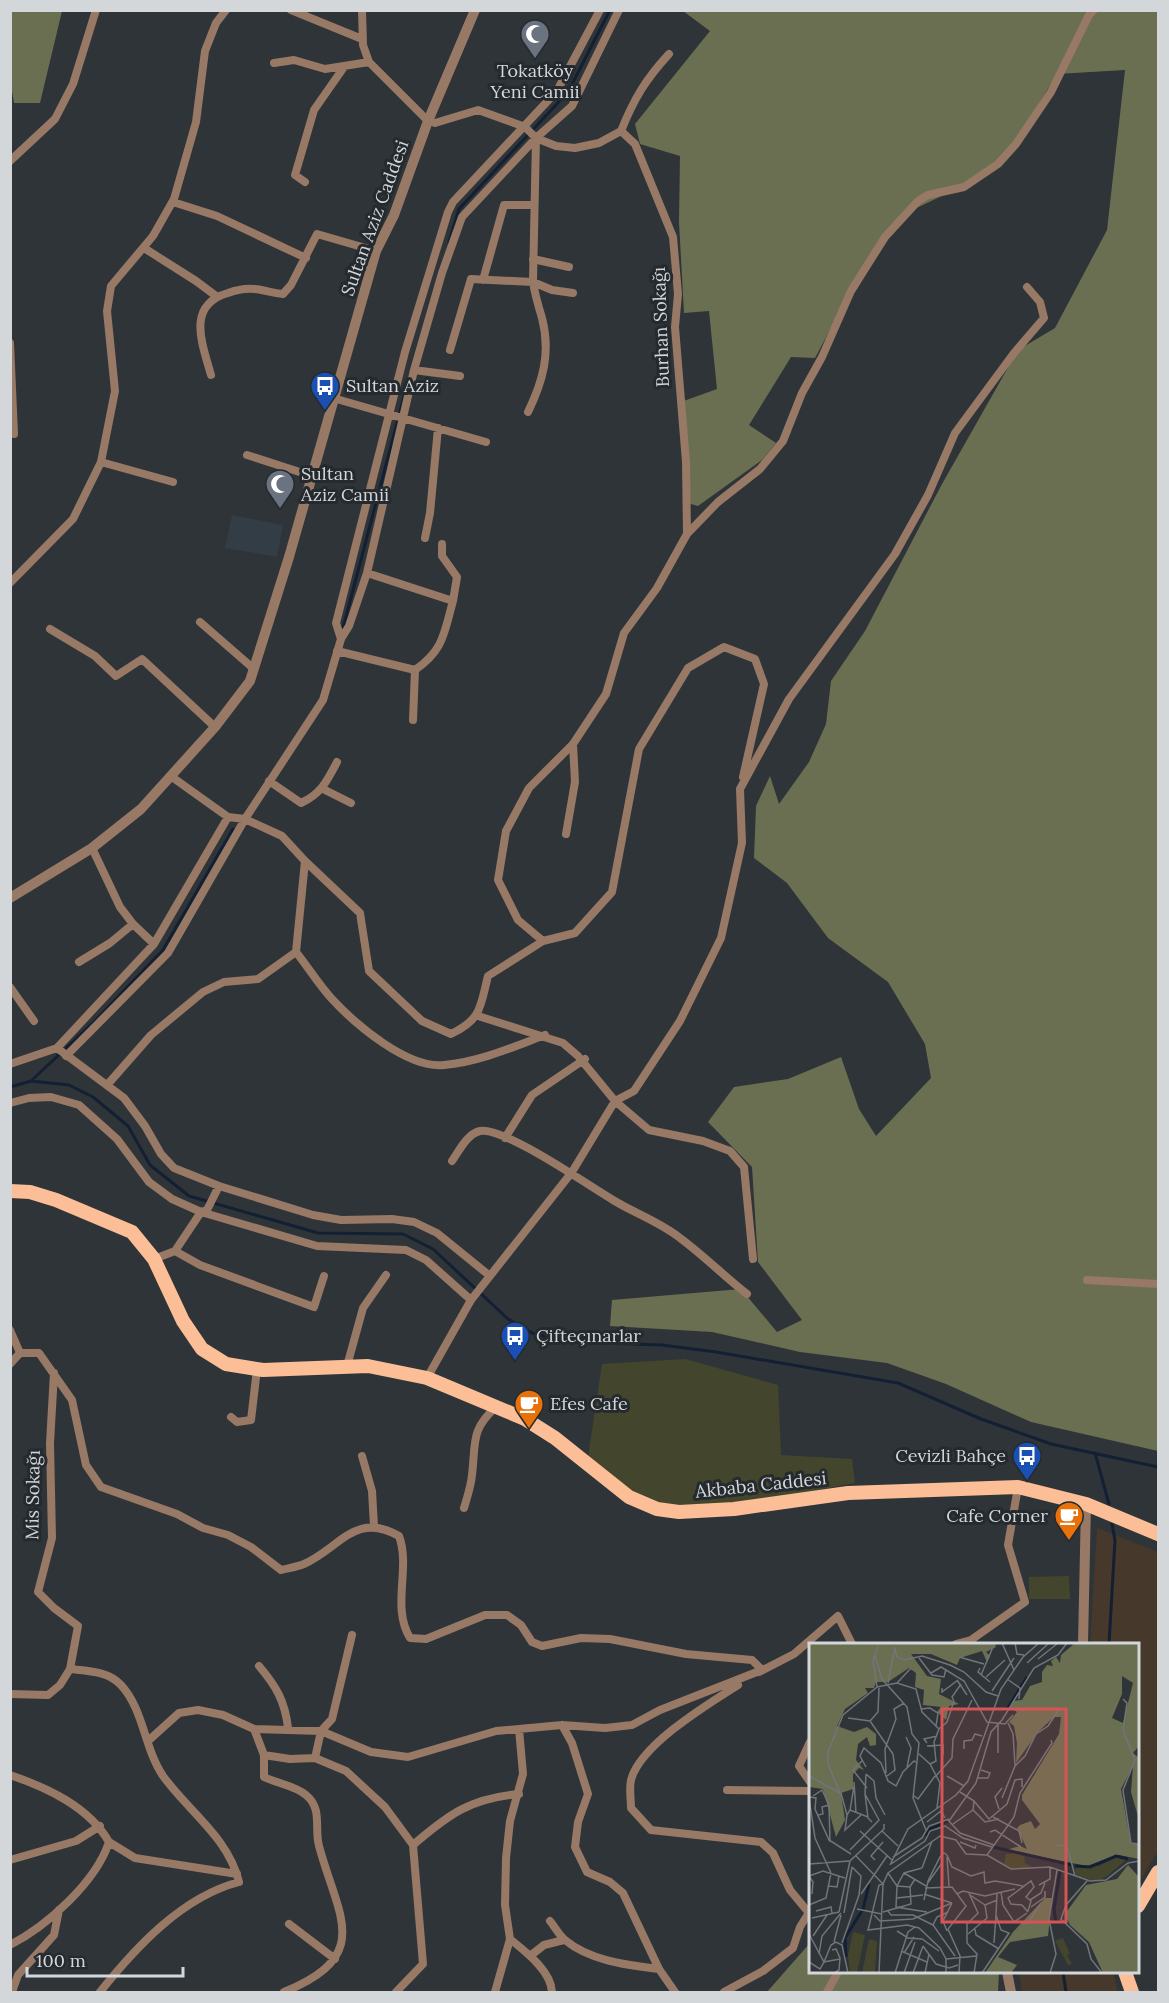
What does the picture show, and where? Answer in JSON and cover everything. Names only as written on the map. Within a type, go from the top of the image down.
[{"type":"main road","name":"Akbaba Caddesi","points":[[10,1191],[30,1192],[56,1200],[132,1232],[154,1259],[183,1321],[202,1349],[226,1364],[257,1369],[384,1367],[426,1378],[497,1406],[555,1438],[629,1497],[657,1509],[679,1512],[734,1509],[848,1494],[1018,1487],[1086,1504],[1158,1534]]},
{"type":"main road","points":[[1139,1903],[1158,1872]]},
{"type":"main road","points":[[1126,1973],[1132,1992]]},
{"type":"street","points":[[10,161],[55,119],[73,84],[96,10]]},
{"type":"street","points":[[10,583],[73,519],[101,462],[115,391],[107,310],[111,286],[144,248],[173,202],[196,122],[205,51],[216,22],[226,10]]},
{"type":"street","points":[[362,10],[362,39],[369,62],[428,120],[435,123],[478,110],[525,127],[536,138],[556,146],[575,148],[599,143],[621,131],[635,97],[646,79],[669,54]]},
{"type":"street","name":"Sultan Aziz Caddesi","points":[[10,898],[92,848],[141,809],[215,727],[250,681],[312,476],[376,251],[394,215],[428,120],[475,10]]},
{"type":"street","points":[[341,639],[336,623],[405,352],[453,202],[558,91],[600,10]]},
{"type":"street","points":[[66,1056],[168,953],[245,819],[323,700],[341,639],[349,626],[367,573],[414,370],[442,273],[462,217],[536,138],[572,106],[619,10]]},
{"type":"street","points":[[543,941],[518,920],[498,880],[506,831],[529,788],[573,744],[606,694],[624,633],[657,588],[687,534],[718,502],[760,469],[783,441],[802,393],[822,357],[851,291],[885,237],[918,201],[928,195],[964,187],[998,164],[1016,144],[1051,92],[1089,15],[1094,10]]},
{"type":"street","points":[[291,11],[362,39]]},
{"type":"street","points":[[274,63],[294,60],[325,69],[369,62]]},
{"type":"street","points":[[305,182],[295,175],[314,110],[344,67]]},
{"type":"street","name":"Burhan Sokağı","points":[[621,131],[635,144],[673,237],[678,294],[675,327],[686,462],[687,534]]},
{"type":"street","points":[[528,412],[541,384],[547,359],[542,316],[536,304],[533,282],[536,138]]},
{"type":"street","points":[[173,202],[217,216],[306,258]]},
{"type":"street","points":[[483,280],[504,205],[534,205]]},
{"type":"street","points":[[211,375],[202,342],[201,315],[205,306],[216,296],[254,289],[283,294],[291,285],[317,234],[376,251]]},
{"type":"street","points":[[144,248],[216,296]]},
{"type":"street","points":[[533,260],[569,267]]},
{"type":"street","points":[[450,350],[471,279],[533,282],[552,290],[573,293]]},
{"type":"street","points":[[741,789],[789,699],[896,554],[928,495],[955,433],[1014,353],[1044,318],[1040,302],[1027,287]]},
{"type":"street","points":[[10,343],[15,434]]},
{"type":"street","points":[[414,370],[460,376]]},
{"type":"street","points":[[333,398],[389,416],[404,418],[486,442]]},
{"type":"street","points":[[424,538],[430,513],[438,428]]},
{"type":"street","points":[[247,455],[312,476]]},
{"type":"street","points":[[101,462],[173,482]]},
{"type":"street","points":[[337,651],[415,670],[433,657],[441,645],[457,578],[442,556],[442,543]]},
{"type":"street","points":[[367,573],[453,601]]},
{"type":"street","points":[[200,622],[254,669]]},
{"type":"street","points":[[50,629],[95,656],[116,676],[142,659],[215,727]]},
{"type":"street","points":[[172,777],[228,817],[245,819],[282,836],[360,913],[369,971],[422,1021],[451,1034],[468,1026],[478,1016],[488,976],[543,941],[575,933],[612,892],[639,749],[688,668],[724,648],[755,659],[764,684],[741,789],[742,843],[721,938],[680,1021],[634,1091],[615,1101],[572,1172],[473,1298],[426,1378]]},
{"type":"street","points":[[413,720],[415,670]]},
{"type":"street","points":[[566,834],[575,782],[573,744]]},
{"type":"street","points":[[269,782],[301,803],[313,798],[323,789],[338,762]]},
{"type":"street","points":[[323,789],[351,803]]},
{"type":"street","points":[[10,1064],[57,1048],[154,944],[228,817]]},
{"type":"street","points":[[92,848],[120,907],[133,924],[154,944]]},
{"type":"street","points":[[305,861],[296,952],[331,999],[355,1022],[413,1062],[442,1066],[484,1057],[546,1035]]},
{"type":"street","points":[[79,962],[110,943],[133,924]]},
{"type":"street","points":[[108,1084],[151,1035],[204,992],[224,982],[258,979],[296,952]]},
{"type":"street","points":[[10,987],[34,1021]]},
{"type":"street","points":[[478,1016],[563,1042],[584,1060],[615,1101],[649,1130],[703,1141],[730,1151],[744,1167],[753,1259]]},
{"type":"street","points":[[57,1048],[124,1098],[146,1126],[161,1154],[174,1168],[218,1189],[328,1218],[392,1219],[414,1222],[437,1233],[490,1277]]},
{"type":"street","points":[[505,1138],[532,1095],[584,1060]]},
{"type":"street","points":[[10,1103],[29,1098],[51,1097],[79,1105],[117,1139],[149,1182],[172,1199],[317,1246],[406,1250],[426,1260],[473,1298]]},
{"type":"street","points":[[452,1161],[468,1139],[478,1132],[487,1131],[505,1138],[572,1172],[612,1199],[679,1237],[747,1294]]},
{"type":"street","points":[[154,1259],[175,1251],[218,1189]]},
{"type":"street","points":[[175,1251],[201,1265],[314,1307],[324,1276]]},
{"type":"street","points":[[347,1366],[363,1308],[386,1275]]},
{"type":"street","points":[[1087,1280],[1158,1284]]},
{"type":"street","points":[[10,1330],[21,1353]]},
{"type":"street","points":[[10,1364],[21,1353],[39,1353],[54,1372],[72,1400],[86,1465],[101,1487],[177,1514],[203,1528],[228,1535],[251,1547],[281,1570],[304,1563],[348,1533],[374,1526],[399,1536],[404,1548],[401,1602],[404,1630],[410,1638],[426,1639],[485,1615],[507,1615],[521,1625],[532,1642],[542,1646],[580,1638],[610,1639],[686,1654],[753,1660],[762,1670]]},
{"type":"street","points":[[231,1418],[237,1422],[251,1420],[257,1369]]},
{"type":"street","name":"Mis Sokağı","points":[[54,1372],[50,1443],[51,1538],[39,1592],[54,1608],[78,1626],[70,1669]]},
{"type":"street","points":[[464,1508],[472,1476],[476,1433],[482,1419],[497,1406]]},
{"type":"street","points":[[362,1456],[372,1491],[374,1526]]},
{"type":"street","points":[[971,1642],[1024,1602],[1008,1545],[1018,1487]]},
{"type":"street","points":[[1083,1643],[1086,1504]]},
{"type":"street","points":[[148,1741],[179,1713],[198,1710],[223,1715],[254,1729],[288,1728],[321,1731],[371,1752],[408,1757],[496,1731],[562,1725],[605,1728],[632,1725],[660,1710],[762,1670],[794,1654],[838,1616],[852,1643]]},
{"type":"street","points":[[315,1758],[321,1731],[332,1719],[352,1635]]},
{"type":"street","points":[[259,1666],[278,1688],[286,1708],[288,1728]]},
{"type":"street","points":[[10,1694],[48,1695],[60,1684],[70,1669],[101,1672],[120,1683],[136,1706],[162,1774],[230,1854],[238,1878]]},
{"type":"street","points":[[762,1670],[683,1720],[653,1749],[635,1768],[630,1782],[631,1808],[651,1830],[761,1842],[773,1853],[790,1890],[809,1911]]},
{"type":"street","points":[[562,1725],[572,1743],[588,1794],[574,1847],[587,1872],[610,1882],[623,1893],[659,1969],[675,1992]]},
{"type":"street","points":[[254,1729],[264,1755],[264,1777],[305,1794],[315,1807],[319,1827],[318,1840],[342,1918],[343,1942],[335,1959],[310,1982],[284,1992]]},
{"type":"street","points":[[495,1992],[510,1939],[505,1905],[506,1857],[510,1821],[523,1774],[519,1729]]},
{"type":"street","points":[[809,1744],[799,1766],[809,1781]]},
{"type":"street","points":[[264,1755],[290,1759],[315,1758],[335,1766],[354,1779],[385,1807],[413,1845],[423,1964],[396,1992]]},
{"type":"street","points":[[10,1775],[30,1782],[83,1811],[100,1826],[109,1842],[135,1858],[238,1878]]},
{"type":"street","points":[[727,1790],[809,1791]]},
{"type":"street","points":[[413,1845],[446,1816],[493,1796],[519,1794]]},
{"type":"street","points":[[10,1860],[76,1841],[100,1826]]},
{"type":"street","points":[[10,1945],[59,1910],[105,1855],[109,1842]]},
{"type":"street","points":[[100,1992],[161,1926],[216,1888],[238,1878]]},
{"type":"street","points":[[12,1992],[18,1975],[54,1935],[59,1910]]},
{"type":"street","points":[[724,1992],[763,1971],[792,1948],[800,1927],[809,1914]]},
{"type":"street","points":[[550,1921],[564,1940],[590,1953],[621,1964],[659,1969]]},
{"type":"street","points":[[289,1924],[335,1959]]},
{"type":"street","points":[[510,1939],[530,1956],[552,1983],[552,1992]]},
{"type":"street","points":[[530,1956],[544,1946],[564,1940]]},
{"type":"street","points":[[827,1992],[837,1973]]},
{"type":"street","points":[[1007,1973],[1011,1992]]},
{"type":"shaded area","points":[[232,515],[283,525],[277,557],[225,548]]},
{"type":"shaded area","points":[[1097,1528],[1158,1552],[1158,1851],[1139,1882],[1139,1643],[1090,1643]]},
{"type":"shaded area","points":[[1019,1973],[1113,1973],[1118,1992],[1022,1992]]},
{"type":"green space","points":[[10,11],[62,11],[40,103],[14,103],[10,79]]},
{"type":"green space","points":[[683,11],[1158,11],[1158,1451],[1031,1422],[946,1384],[887,1363],[800,1352],[712,1332],[610,1326],[612,1300],[741,1289],[777,1332],[802,1320],[758,1262],[752,1167],[708,1122],[734,1087],[788,1079],[841,1057],[859,1109],[876,1136],[931,1078],[925,1044],[888,982],[828,938],[787,883],[754,858],[756,806],[770,776],[779,804],[809,762],[826,724],[831,681],[865,631],[942,484],[1018,350],[1055,328],[1107,230],[1125,70],[1057,74],[1025,126],[992,172],[906,213],[860,274],[815,358],[791,357],[749,425],[776,443],[762,460],[698,506],[687,503],[681,402],[717,389],[709,311],[684,313],[679,222],[680,156],[640,144],[635,124],[710,31]]},
{"type":"green space","points":[[685,1359],[778,1385],[781,1455],[852,1459],[855,1483],[759,1501],[672,1507],[636,1496],[588,1457],[602,1364]]},
{"type":"green space","points":[[1069,1576],[1070,1599],[1029,1599],[1029,1577]]},
{"type":"green space","points":[[809,1944],[809,1973],[999,1973],[998,1992],[767,1992]]},
{"type":"waterway","points":[[449,242],[459,209],[568,92],[610,10]]},
{"type":"waterway","points":[[343,628],[406,389]]},
{"type":"waterway","points":[[10,1087],[31,1081],[95,1021],[163,950],[233,829]]},
{"type":"waterway","points":[[31,1081],[69,1085],[93,1097],[128,1126],[150,1165],[189,1196],[318,1233],[403,1234],[433,1249],[508,1319],[534,1334],[572,1342],[662,1345],[716,1352],[898,1383],[981,1419],[1051,1444],[1158,1467]]},
{"type":"waterway","points":[[1095,1453],[1109,1504]]},
{"type":"waterway","points":[[1109,1643],[1115,1540],[1112,1524]]},
{"type":"waterway","points":[[1063,1973],[1066,1992]]},
{"type":"place","name":"Tokatköy Yeni Camii","points":[[535,60]]},
{"type":"place","name":"Sultan Aziz","points":[[325,412]]},
{"type":"place","name":"Sultan Aziz Camii","points":[[280,510]]},
{"type":"place","name":"Çifteçınarlar","points":[[515,1362]]},
{"type":"place","name":"Efes Cafe","points":[[529,1430]]},
{"type":"place","name":"Cevizli Bahçe","points":[[1027,1482]]},
{"type":"place","name":"Cafe Corner","points":[[1069,1542]]}]
